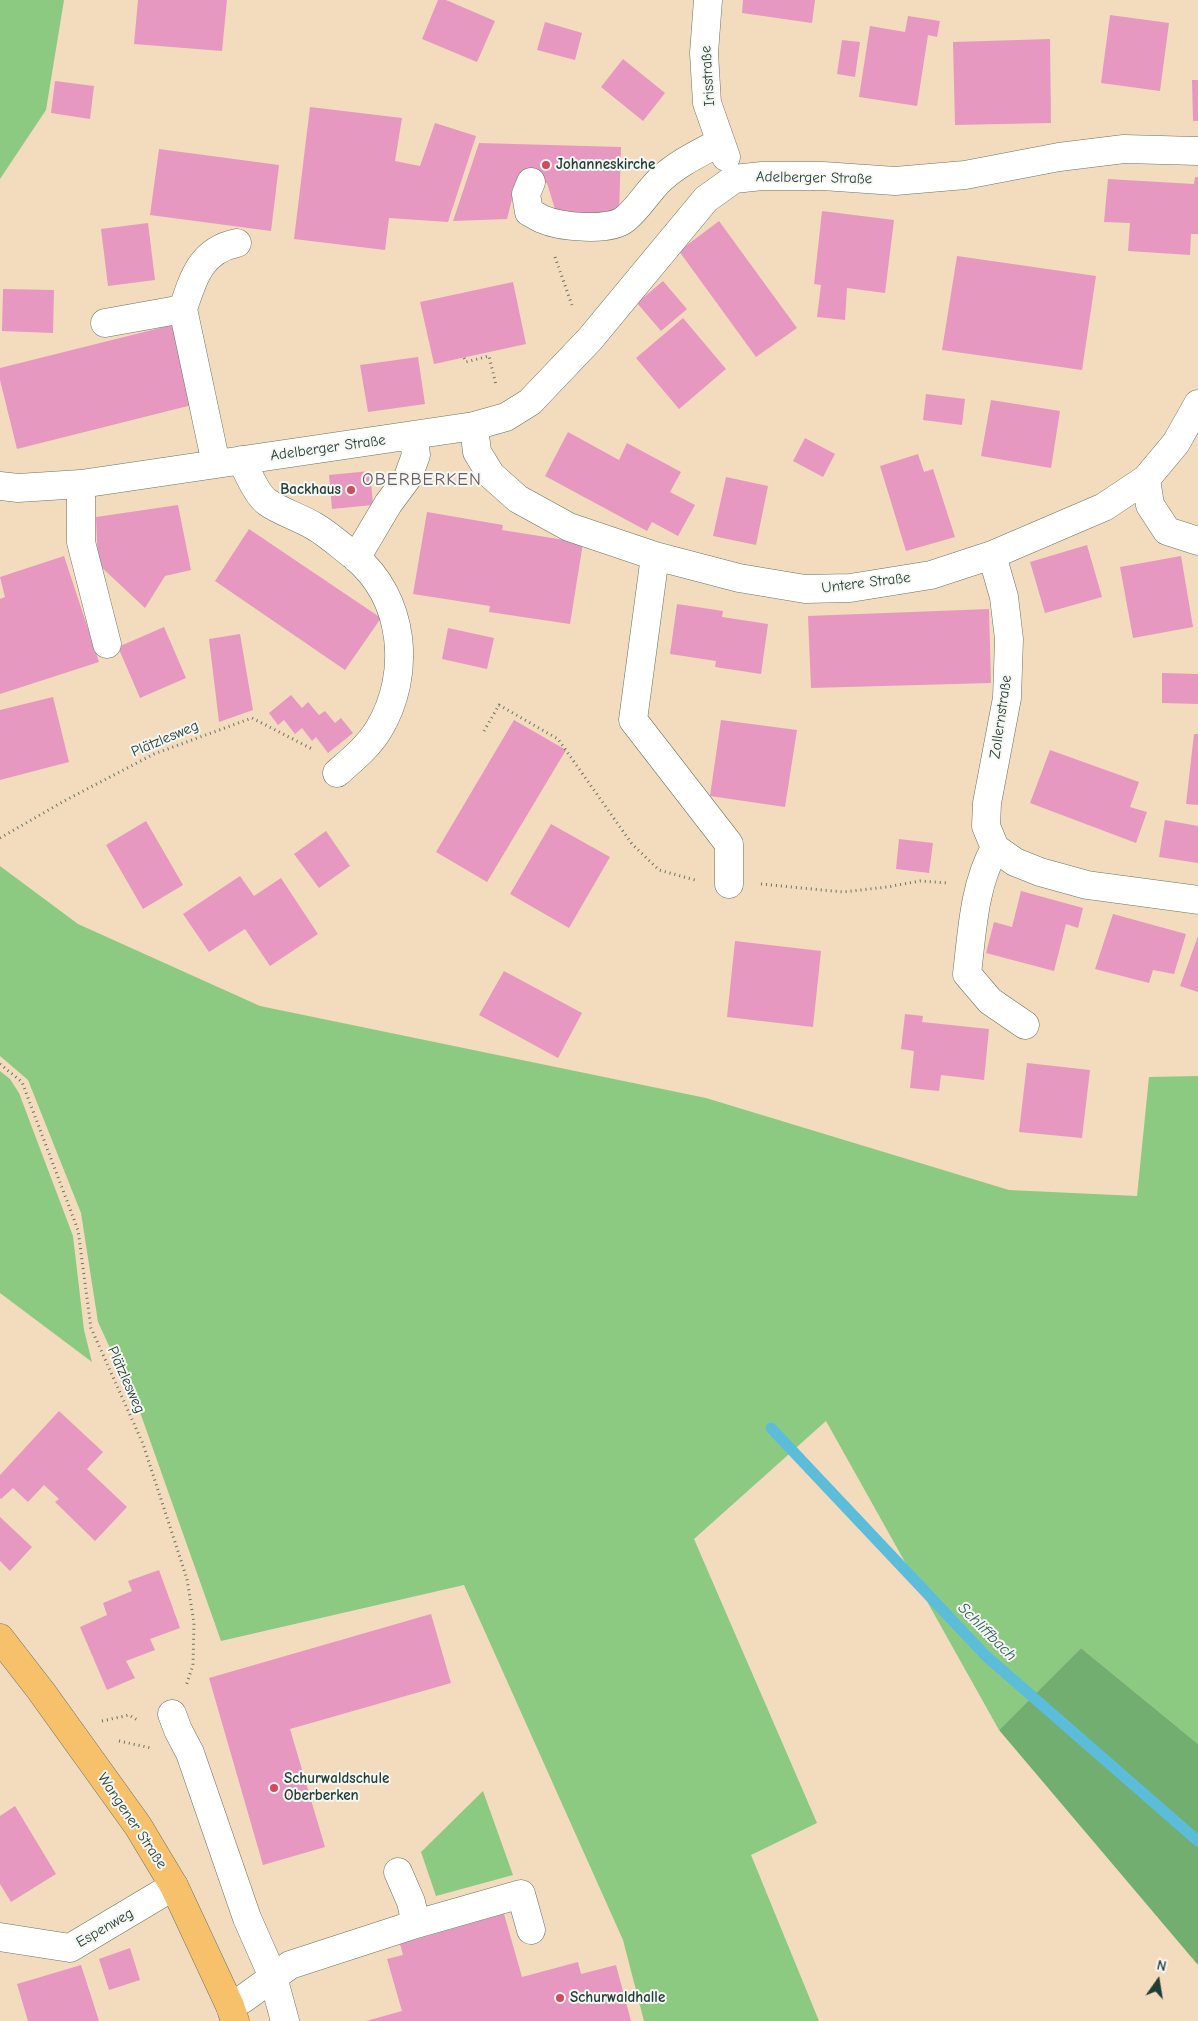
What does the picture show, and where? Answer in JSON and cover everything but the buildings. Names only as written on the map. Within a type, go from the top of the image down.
[{"type":"main road","name":"Wangener Straße","points":[[0,1638],[138,1826],[174,1886],[232,2013]]},
{"type":"street","name":"Irisstraße","points":[[708,0],[704,54],[707,103],[734,179]]},
{"type":"street","points":[[532,182],[526,194],[529,212],[542,219],[563,225],[596,227],[611,225],[624,221],[661,179],[676,166],[720,142]]},
{"type":"street","name":"Adelberger Straße","points":[[0,486],[18,488],[81,484],[474,426],[516,412],[530,402],[590,339],[706,199],[734,179],[762,176],[814,176],[895,181],[965,175],[1059,157],[1124,149],[1198,152]]},
{"type":"street","points":[[237,243],[223,246],[206,259],[193,278],[183,309],[229,462],[248,476],[265,502],[316,526],[356,558],[376,581],[394,614],[400,649],[399,672],[390,706],[379,730],[359,753],[337,773]]},
{"type":"street","points":[[105,324],[183,309]]},
{"type":"street","name":"Untere Straße","points":[[474,426],[477,452],[491,475],[518,499],[569,527],[655,556],[738,578],[804,589],[850,588],[931,575],[992,555],[1104,507],[1146,480],[1176,443],[1198,404]]},
{"type":"street","points":[[356,558],[383,512],[408,477],[416,455],[413,435]]},
{"type":"street","points":[[1146,480],[1150,505],[1167,531],[1198,541]]},
{"type":"street","points":[[81,484],[81,542],[108,644]]},
{"type":"street","name":"Zollernstraße","points":[[992,555],[1004,597],[1009,639],[1007,698],[987,803],[986,826],[995,848]]},
{"type":"street","points":[[655,556],[633,720],[729,844],[729,884]]},
{"type":"street","points":[[1025,1026],[990,1000],[967,974],[980,886],[986,864],[995,848],[1015,862],[1040,872],[1087,885],[1198,900]]},
{"type":"street","points":[[178,1729],[190,1753],[247,1918],[273,1977],[285,2021]]},
{"type":"street","points":[[398,1872],[410,1902],[416,1924]]},
{"type":"street","name":"Espenweg","points":[[0,1937],[70,1948],[174,1886]]},
{"type":"street","points":[[232,2013],[243,1999],[290,1964],[416,1924],[522,1894],[531,1930]]},
{"type":"path","points":[[542,219],[570,301],[590,339]]},
{"type":"path","points":[[464,358],[466,362],[489,356],[506,416]]},
{"type":"path","name":"Plätzlesweg","points":[[0,838],[66,800],[154,754],[252,718],[326,757],[337,773]]},
{"type":"path","name":"Plätzlesweg","points":[[0,1064],[22,1082],[78,1230],[91,1328],[143,1444],[187,1579],[194,1623],[193,1665],[181,1701],[178,1729]]},
{"type":"path","points":[[68,1729],[129,1715],[159,1731],[178,1729]]},
{"type":"path","points":[[68,1729],[148,1748],[178,1729]]},
{"type":"green space","points":[[0,0],[64,0],[46,110],[0,179]]},
{"type":"green space","points":[[0,866],[78,924],[260,1006],[706,1098],[1009,1190],[1137,1196],[1149,1077],[1198,1076],[1198,1744],[1081,1648],[999,1730],[826,1421],[694,1539],[817,1823],[751,1855],[819,2021],[644,2021],[623,1940],[464,1585],[221,1641],[141,1415],[98,1322],[81,1213],[28,1080],[0,1056]]},
{"type":"green space","points":[[0,1071],[10,1079],[19,1093],[73,1236],[84,1330],[92,1362],[0,1293]]},
{"type":"green space","points":[[1081,1648],[1198,1744],[1198,1965],[999,1730]]},
{"type":"green space","points":[[483,1791],[513,1875],[436,1896],[421,1852]]},
{"type":"waterway","name":"Schliffbach","points":[[771,1428],[986,1656],[1198,1841]]},
{"type":"place","name":"Johanneskirche","points":[[546,165]]},
{"type":"place","name":"Backhaus","points":[[351,490]]},
{"type":"place","name":"Schurwaldschule Oberberken","points":[[274,1788]]},
{"type":"place","name":"Schurwaldhalle","points":[[560,1998]]},
{"type":"district","name":"OBERBERKEN","points":[[422,480]]}]
